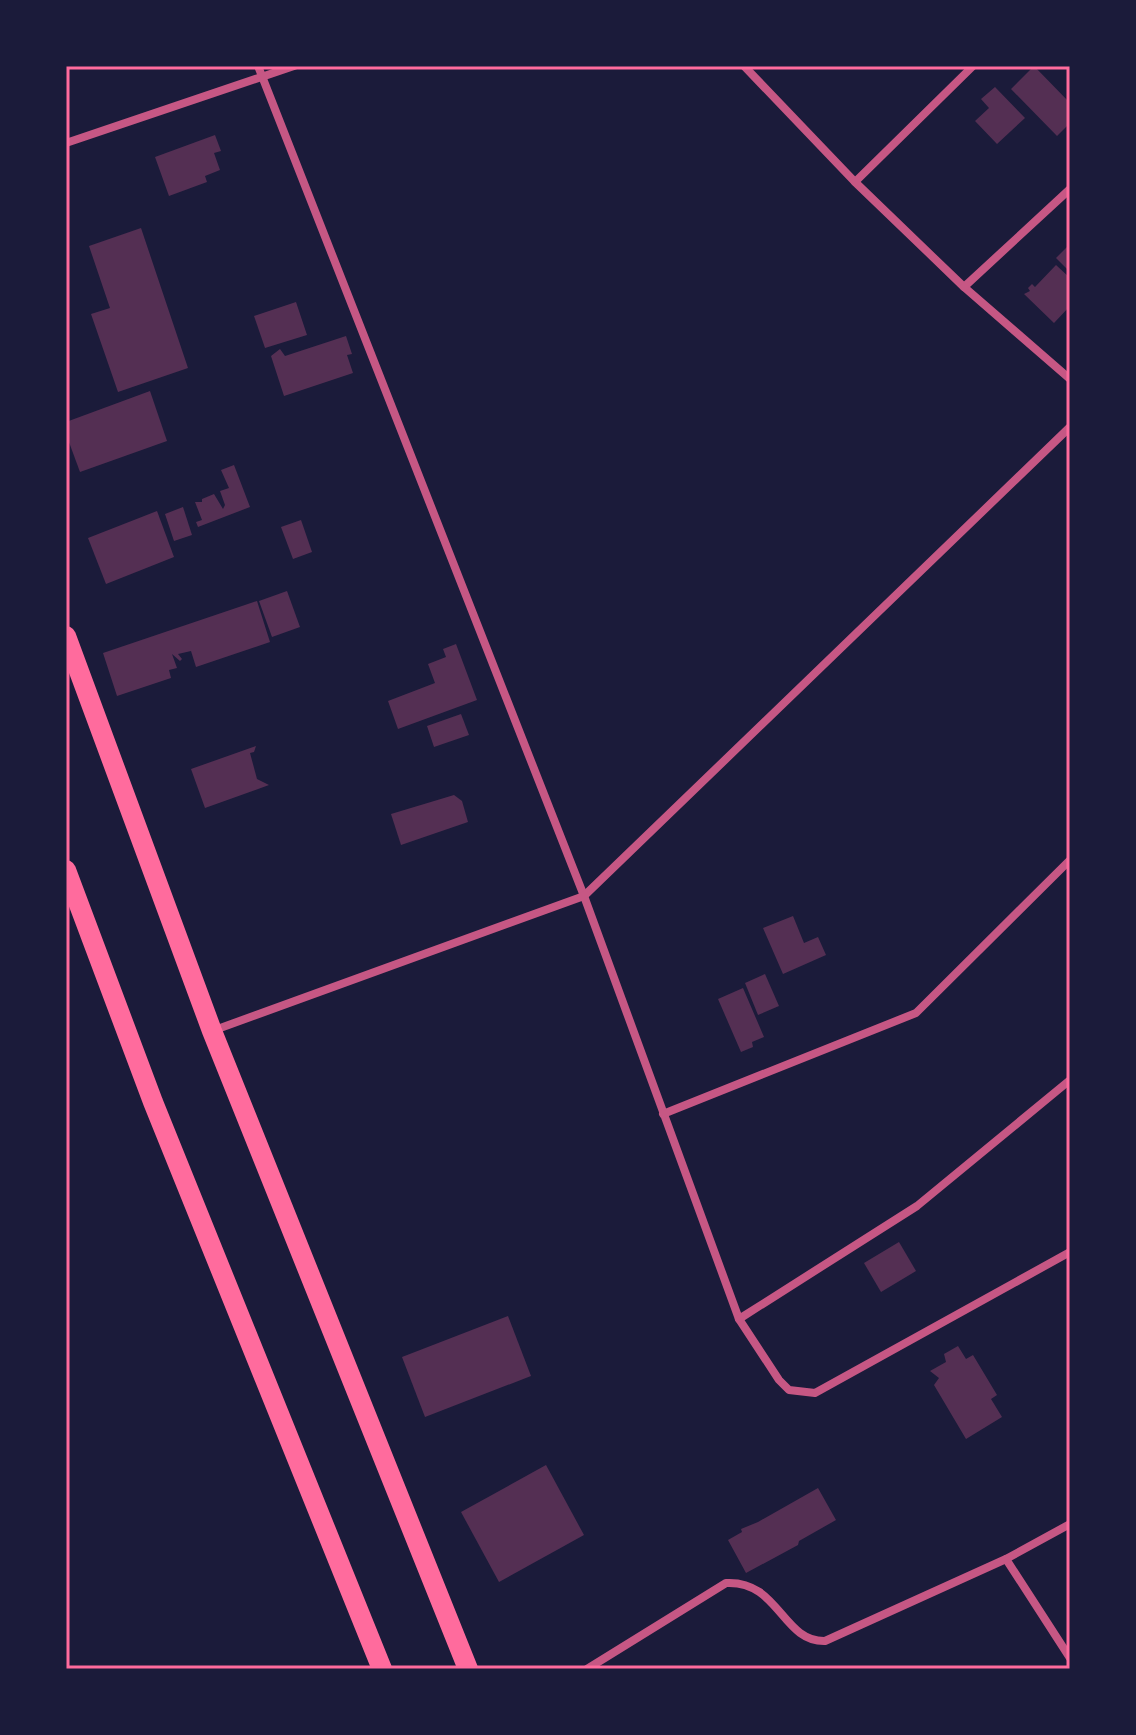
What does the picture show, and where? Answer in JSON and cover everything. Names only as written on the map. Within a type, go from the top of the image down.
[{"type":"main road","points":[[66,636],[212,1031],[468,1669]]},
{"type":"main road","points":[[66,870],[153,1102],[382,1669]]},
{"type":"street","points":[[258,66],[584,896],[739,1319],[779,1380],[789,1390],[815,1393],[1070,1252]]},
{"type":"street","points":[[66,143],[294,66]]},
{"type":"street","points":[[855,182],[973,66]]},
{"type":"street","points":[[746,67],[855,182],[964,287],[1070,379]]},
{"type":"street","points":[[964,287],[1070,189]]},
{"type":"street","points":[[212,1031],[584,896],[1070,427]]},
{"type":"street","points":[[663,1114],[916,1013],[1070,860]]},
{"type":"street","points":[[739,1319],[917,1206],[1070,1080]]},
{"type":"street","points":[[587,1669],[726,1583],[746,1584],[758,1589],[801,1634],[816,1641],[825,1641],[1006,1559],[1070,1524]]},
{"type":"street","points":[[1006,1559],[1070,1658]]},
{"type":"building","points":[[1034,66],[1070,103],[1067,120],[1070,123],[1057,136],[1011,89]]},
{"type":"building","points":[[995,87],[1025,118],[997,144],[975,121],[989,108],[981,99]]},
{"type":"building","points":[[215,135],[221,151],[214,153],[220,170],[205,176],[207,182],[169,196],[155,157]]},
{"type":"building","points":[[141,228],[188,368],[118,392],[91,314],[110,308],[89,246]]},
{"type":"building","points":[[1070,244],[1070,272],[1056,258]]},
{"type":"building","points":[[1056,265],[1070,278],[1070,306],[1054,323],[1024,294]]},
{"type":"building","points":[[296,302],[307,335],[265,348],[254,316]]},
{"type":"building","points":[[346,336],[352,354],[347,355],[353,373],[284,396],[271,356],[280,349],[285,356]]},
{"type":"building","points":[[150,391],[167,441],[80,472],[66,434],[66,422]]},
{"type":"building","points":[[234,465],[250,507],[198,527],[196,522],[202,520],[195,502],[202,502],[202,499],[214,494],[223,509],[225,505],[220,491],[229,488],[221,470]]},
{"type":"building","points":[[183,507],[192,535],[174,541],[165,514]]},
{"type":"building","points":[[157,511],[174,557],[106,584],[88,538]]},
{"type":"building","points":[[301,520],[312,552],[293,559],[281,527]]},
{"type":"building","points":[[287,591],[300,627],[272,637],[259,601]]},
{"type":"building","points":[[257,601],[270,642],[196,667],[191,651],[178,654],[182,659],[180,661],[172,654],[177,668],[169,670],[171,678],[117,696],[103,653]]},
{"type":"building","points":[[456,644],[477,700],[398,729],[388,701],[435,683],[428,664],[446,657],[443,649]]},
{"type":"building","points":[[461,714],[469,735],[434,747],[427,726]]},
{"type":"building","points":[[256,746],[250,753],[257,779],[269,785],[205,808],[191,769]]},
{"type":"building","points":[[454,795],[462,801],[468,822],[401,845],[391,814]]},
{"type":"building","points":[[793,916],[804,943],[818,937],[826,955],[783,974],[763,928]]},
{"type":"building","points":[[765,974],[779,1006],[758,1015],[745,983]]},
{"type":"building","points":[[743,988],[764,1037],[741,1052],[718,999]]},
{"type":"building","points":[[899,1242],[916,1271],[881,1292],[864,1263]]},
{"type":"building","points":[[508,1316],[531,1376],[425,1417],[402,1357]]},
{"type":"building","points":[[958,1346],[966,1359],[973,1355],[997,1395],[991,1399],[1002,1417],[966,1439],[934,1385],[939,1378],[930,1371],[946,1362],[944,1354]]},
{"type":"building","points":[[546,1465],[584,1535],[499,1582],[461,1512]]},
{"type":"building","points":[[818,1488],[836,1520],[746,1573],[728,1540],[742,1532],[741,1529]]}]
